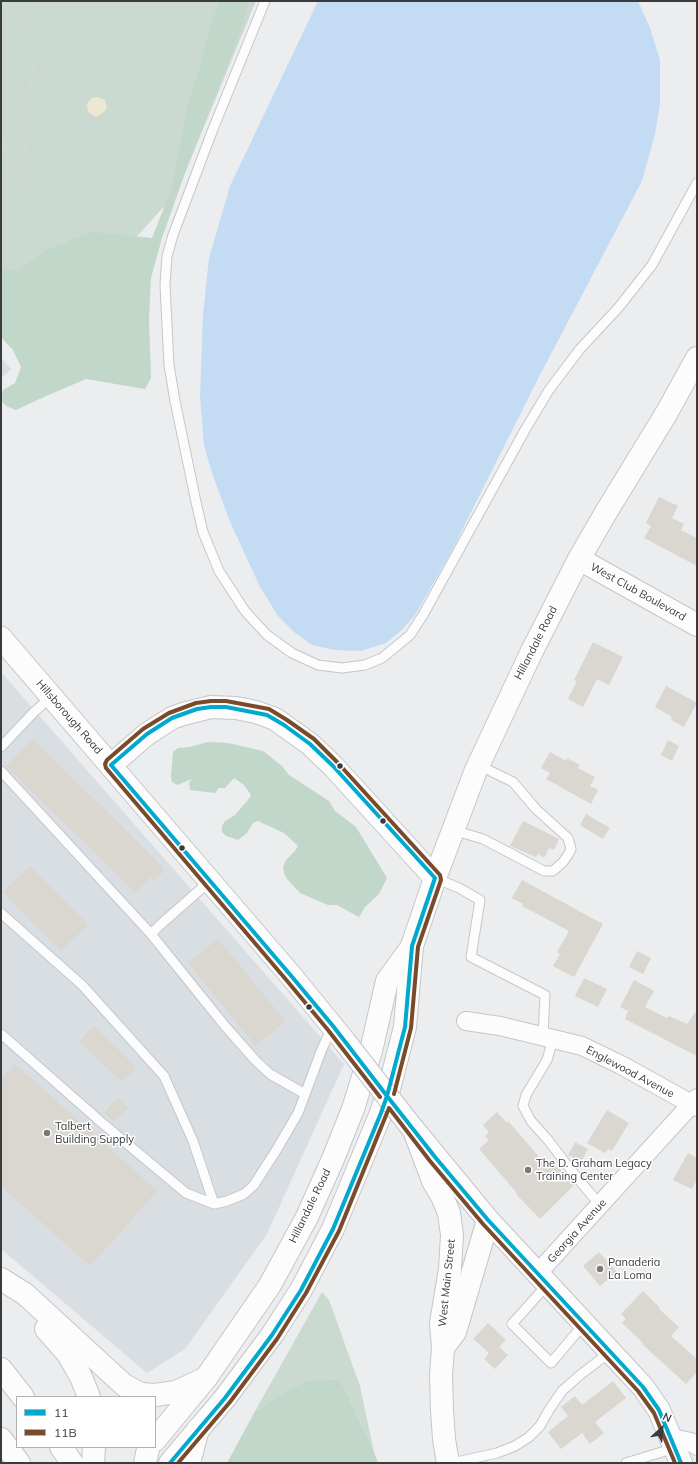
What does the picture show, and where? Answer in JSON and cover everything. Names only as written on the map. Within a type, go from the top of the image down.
[{"type":"main road","name":"Hillandale Road","points":[[170,1463],[250,1365],[272,1335],[302,1290],[333,1229],[388,1090],[405,1027],[412,946],[435,878],[478,765],[532,651],[579,559],[604,514],[666,414],[697,358]]},
{"type":"main road","name":"West Club Boulevard","points":[[579,559],[697,625]]},
{"type":"main road","name":"Hillsborough Road","points":[[1,638],[293,978],[413,1129],[488,1220],[643,1387],[659,1410],[676,1450]]},
{"type":"main road","points":[[111,765],[147,734],[172,718],[211,707],[238,708],[256,712],[275,719],[310,744],[333,766],[435,878]]},
{"type":"main road","name":"Hillandale Road","points":[[156,1441],[206,1378],[270,1285],[307,1217],[353,1109],[371,1051],[387,981],[412,946]]},
{"type":"main road","name":"West Main Street","points":[[413,1129],[433,1181],[442,1196],[449,1213],[452,1235],[450,1269],[441,1323],[443,1348],[441,1376],[442,1410],[444,1439],[448,1463]]},
{"type":"main road","name":"West Main Street","points":[[443,1348],[455,1332],[488,1220]]},
{"type":"main road","points":[[1,1279],[25,1294],[124,1385],[141,1394],[155,1396],[176,1392],[206,1378]]},
{"type":"main road","points":[[1,1284],[42,1324],[68,1354],[81,1377],[89,1396]]},
{"type":"main road","points":[[1,1368],[22,1396]]},
{"type":"main road","points":[[189,1463],[198,1429]]},
{"type":"main road","points":[[1,1439],[19,1463]]},
{"type":"main road","points":[[93,1463],[94,1448]]},
{"type":"street","name":"Englewood Avenue","points":[[466,1021],[500,1026],[582,1046],[695,1103]]},
{"type":"street","name":"Georgia Avenue","points":[[542,1279],[600,1205],[695,1103]]},
{"type":"street","points":[[676,1450],[691,1442],[697,1446]]},
{"type":"street","points":[[676,1450],[697,1457]]},
{"type":"lane","points":[[265,1],[213,129],[173,235],[167,256],[165,285],[169,365],[175,401],[203,532],[219,571],[245,611],[267,635],[292,653],[318,665],[342,668],[365,665],[382,658],[410,635],[423,615],[525,430],[549,390],[580,349],[619,307],[652,264],[697,183]]},
{"type":"lane","points":[[1,747],[34,712],[51,697]]},
{"type":"lane","points":[[453,830],[483,838],[544,871],[553,871],[563,862],[571,848],[568,838],[536,809],[513,782],[478,765]]},
{"type":"lane","points":[[1,771],[151,934],[225,1026],[256,1061],[270,1074],[305,1094]]},
{"type":"lane","points":[[435,878],[459,888],[480,900],[471,957],[545,995],[548,1038],[547,1060],[526,1095],[523,1106],[531,1121],[600,1205]]},
{"type":"lane","points":[[151,934],[210,881]]},
{"type":"lane","points":[[1,913],[82,985],[164,1076],[193,1141],[214,1204]]},
{"type":"lane","points":[[1,1034],[101,1122],[186,1193],[214,1204],[227,1201],[244,1194],[254,1185],[298,1112],[322,1049],[339,1034]]},
{"type":"lane","points":[[542,1279],[512,1324],[551,1363],[584,1324]]},
{"type":"lane","points":[[452,1463],[497,1453],[515,1446],[529,1437],[540,1426],[562,1391],[580,1375],[601,1360],[610,1350]]},
{"type":"lane","points":[[626,1463],[676,1450]]},
{"type":"path","points":[[1,140],[24,182],[28,179],[30,172],[24,142],[24,134],[33,69],[32,38],[28,1]]},
{"type":"shaded area","points":[[1,1],[256,1],[177,192],[122,253],[1,286]]},
{"type":"shaded area","points":[[1,357],[11,369],[1,378]]},
{"type":"shaded area","points":[[1,672],[344,1064],[267,1234],[185,1349],[147,1373],[1,1249]]},
{"type":"shaded area","points":[[322,1292],[329,1300],[360,1386],[374,1452],[346,1391],[254,1413]]},
{"type":"green space","points":[[220,1],[248,1],[243,25],[185,173],[162,238],[151,278],[149,319],[151,378],[145,389],[86,379],[16,410],[6,406],[1,400],[3,390],[15,383],[21,367],[13,350],[1,337],[1,269],[18,271],[46,250],[92,232],[152,238],[172,187],[187,106],[199,70],[211,23]]},
{"type":"green space","points":[[208,742],[228,743],[263,751],[282,766],[289,775],[329,801],[335,811],[356,827],[387,878],[379,894],[365,907],[359,917],[337,905],[328,905],[300,893],[287,879],[283,867],[286,860],[298,846],[284,833],[258,821],[253,823],[247,833],[238,840],[226,836],[222,832],[222,826],[225,821],[235,815],[251,795],[244,785],[234,778],[225,788],[219,788],[215,793],[190,790],[189,783],[192,779],[177,785],[172,782],[173,752],[178,748],[190,747]]},
{"type":"green space","points":[[338,1380],[346,1391],[378,1463],[227,1463],[254,1413],[284,1393],[307,1381]]},
{"type":"sand","points":[[98,97],[105,100],[107,107],[104,112],[96,117],[88,112],[87,104],[92,98]]},
{"type":"water","points":[[318,1],[638,1],[650,28],[660,60],[660,105],[655,134],[642,181],[541,373],[450,554],[415,615],[403,629],[386,643],[361,651],[334,650],[312,645],[294,632],[278,616],[260,587],[230,522],[212,473],[204,446],[200,398],[203,314],[209,258],[230,186]]},
{"type":"building","points":[[659,497],[678,506],[672,518],[684,524],[681,530],[697,538],[697,566],[644,538],[651,526],[646,523]]},
{"type":"building","points":[[593,642],[623,657],[609,685],[597,679],[583,707],[568,699],[577,681],[574,680]]},
{"type":"building","points":[[666,686],[697,703],[684,727],[671,720],[672,717],[655,707]]},
{"type":"building","points":[[33,739],[162,866],[161,868],[164,871],[154,880],[151,877],[135,893],[6,766]]},
{"type":"building","points":[[668,740],[679,746],[672,761],[661,755]]},
{"type":"building","points":[[550,752],[566,761],[567,758],[580,765],[578,768],[595,777],[590,786],[598,790],[591,804],[546,779],[550,773],[541,768]]},
{"type":"building","points":[[586,814],[610,828],[603,839],[580,825]]},
{"type":"building","points":[[523,821],[559,839],[554,850],[549,848],[544,858],[538,854],[536,857],[510,846]]},
{"type":"building","points":[[30,866],[88,925],[61,951],[3,892]]},
{"type":"building","points":[[522,880],[603,924],[574,977],[553,966],[560,954],[557,952],[569,931],[522,906],[523,904],[512,898]]},
{"type":"building","points":[[218,939],[285,1021],[256,1046],[188,963]]},
{"type":"building","points":[[637,951],[651,958],[643,974],[629,967]]},
{"type":"building","points":[[584,978],[607,989],[598,1007],[575,996]]},
{"type":"building","points":[[634,980],[654,991],[645,1007],[667,1018],[669,1016],[687,1024],[697,1010],[697,1056],[625,1019],[628,1011],[620,1007]]},
{"type":"building","points":[[94,1026],[136,1067],[122,1082],[79,1041]]},
{"type":"building","name":"Talbert Building Supply","points":[[15,1064],[157,1191],[90,1266],[1,1186],[1,1080]]},
{"type":"building","points":[[118,1098],[128,1108],[114,1122],[104,1112]]},
{"type":"building","points":[[607,1110],[629,1123],[612,1151],[608,1149],[605,1153],[587,1143]]},
{"type":"building","points":[[497,1112],[507,1123],[508,1121],[546,1165],[551,1160],[575,1184],[540,1219],[516,1194],[517,1193],[479,1149],[489,1140],[485,1136],[489,1132],[483,1125]]},
{"type":"building","points":[[575,1142],[588,1149],[581,1162],[568,1155]]},
{"type":"building","points":[[688,1153],[697,1158],[697,1179],[692,1189],[673,1180]]},
{"type":"building","name":"Panaderia La Loma","points":[[599,1252],[617,1272],[600,1286],[583,1266]]},
{"type":"building","points":[[643,1291],[660,1308],[659,1309],[679,1327],[671,1336],[697,1359],[697,1372],[686,1384],[642,1344],[643,1343],[622,1323],[626,1319],[621,1314]]},
{"type":"building","points":[[488,1323],[506,1340],[499,1347],[508,1355],[495,1369],[484,1359],[489,1353],[473,1339]]},
{"type":"building","points":[[613,1381],[626,1398],[595,1422],[604,1433],[590,1444],[582,1433],[561,1449],[548,1432],[568,1416],[561,1407],[575,1396],[582,1405]]},
{"type":"transit line","name":"11B","points":[[380,1097],[328,1030],[106,768],[105,764],[107,760],[143,729],[169,713],[196,703],[211,701],[226,701],[269,709],[314,739],[337,762],[440,875],[441,880],[418,947],[411,1028],[394,1094]]},
{"type":"transit line","name":"11","points":[[211,707],[226,707],[267,715],[284,725],[310,744],[333,766],[435,878],[412,946],[405,1027],[387,1096],[333,1026],[293,978],[111,765],[147,734],[172,718],[197,709],[211,707]]},
{"type":"transit line","name":"11","points":[[170,1463],[225,1398],[272,1335],[301,1290],[333,1229],[387,1096]]},
{"type":"transit line","name":"11","points":[[387,1096],[435,1157],[488,1220],[643,1387],[659,1410],[681,1463]]},
{"type":"transit line","name":"11B","points":[[178,1463],[230,1402],[277,1339],[306,1293],[339,1231],[389,1108],[430,1161],[483,1224],[638,1391],[654,1413],[675,1463]]},
{"type":"place","name":"Talbert Building Supply","points":[[47,1133]]},
{"type":"place","name":"The D. Graham Legacy Training Center","points":[[528,1170]]},
{"type":"place","name":"Panaderia La Loma","points":[[600,1269]]}]
